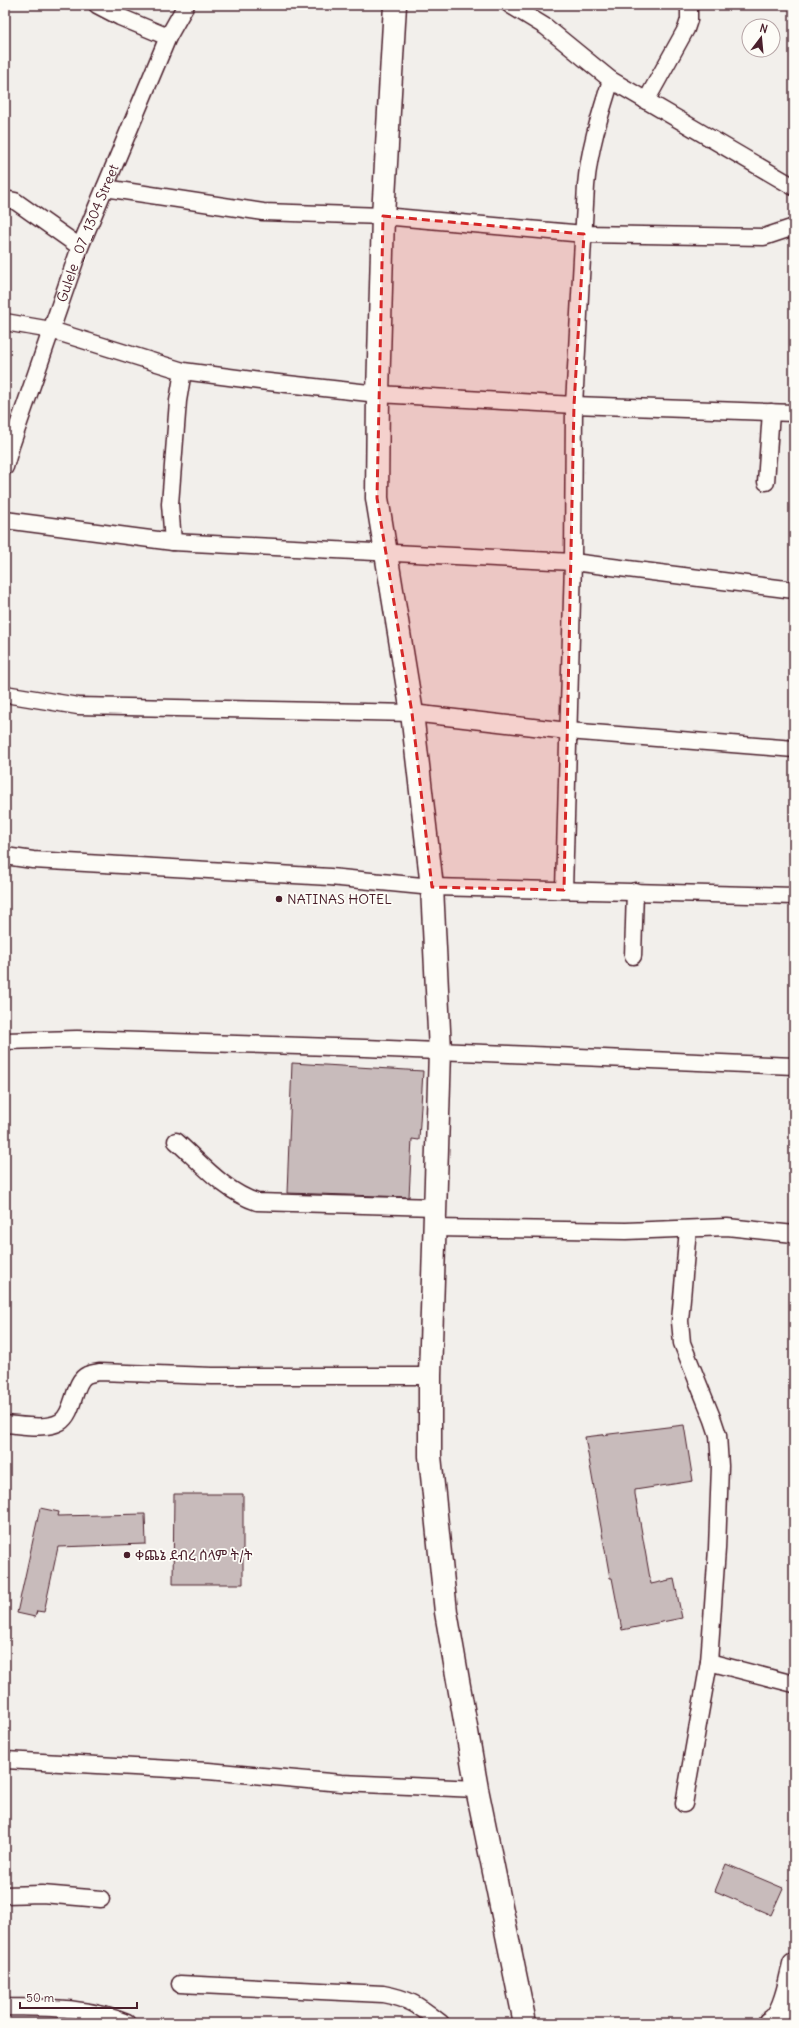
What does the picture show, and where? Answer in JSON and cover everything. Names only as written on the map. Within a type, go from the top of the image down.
[{"type":"main road","points":[[395,5],[384,216],[378,394],[377,498],[412,713],[432,887],[440,1051],[430,1376],[430,1456],[446,1612],[478,1789],[525,2023]]},
{"type":"main road","points":[[772,2023],[782,2008],[794,1964]]},
{"type":"street","name":"Gulele _07_1304 Street","points":[[5,467],[8,445],[80,247],[168,38],[186,5]]},
{"type":"street","points":[[510,5],[546,27],[610,80],[794,187]]},
{"type":"street","points":[[646,101],[686,29],[689,20],[689,5]]},
{"type":"street","points":[[100,6],[168,38]]},
{"type":"street","points":[[564,890],[573,562],[574,405],[588,163],[610,80]]},
{"type":"street","points":[[105,188],[263,212],[384,216],[584,234],[764,237],[794,227]]},
{"type":"street","points":[[5,198],[15,201],[80,247]]},
{"type":"street","points":[[5,322],[51,330],[183,371],[260,382],[378,394],[574,405],[794,413]]},
{"type":"street","points":[[172,542],[170,504],[178,401],[183,371]]},
{"type":"street","points":[[766,482],[771,412]]},
{"type":"street","points":[[5,520],[172,542],[386,554],[573,562],[794,590]]},
{"type":"street","points":[[5,694],[78,706],[412,713],[568,731],[794,749]]},
{"type":"street","points":[[5,856],[33,860],[330,877],[432,887],[794,896]]},
{"type":"street","points":[[633,956],[636,892]]},
{"type":"street","points":[[5,1041],[77,1039],[440,1051],[794,1066]]},
{"type":"street","points":[[176,1141],[232,1190],[246,1199],[257,1202],[434,1218],[626,1231],[727,1227],[794,1234]]},
{"type":"street","points":[[684,1804],[709,1662],[717,1549],[720,1466],[718,1436],[682,1343],[680,1321],[688,1229]]},
{"type":"street","points":[[5,1424],[51,1425],[61,1422],[70,1409],[80,1382],[86,1375],[99,1372],[212,1376],[430,1376]]},
{"type":"street","points":[[709,1662],[794,1684]]},
{"type":"street","points":[[5,1760],[208,1771],[341,1783],[478,1789]]},
{"type":"street","points":[[5,1894],[42,1894],[101,1898]]},
{"type":"street","points":[[180,1984],[383,1994],[414,2002],[440,2023]]},
{"type":"street","points":[[5,2007],[55,2008],[90,2011],[127,2023]]},
{"type":"highlighted area","points":[[383,216],[584,234],[574,405],[564,890],[432,887],[412,713],[377,498]]},
{"type":"building","points":[[292,1063],[423,1071],[419,1140],[412,1139],[409,1197],[287,1193]]},
{"type":"building","points":[[684,1425],[693,1481],[635,1490],[651,1584],[674,1579],[682,1618],[622,1630],[612,1578],[610,1578],[585,1437]]},
{"type":"building","points":[[174,1494],[243,1494],[243,1584],[173,1584]]},
{"type":"building","points":[[40,1508],[59,1512],[58,1516],[145,1514],[146,1544],[58,1547],[44,1612],[37,1611],[35,1617],[17,1613]]},
{"type":"building","points":[[726,1864],[783,1888],[771,1915],[715,1891]]},
{"type":"place","name":"NATINAS HOTEL","points":[[279,899]]},
{"type":"place","name":"ቀጨኔ ደብረ ሰላም ት/ት","points":[[127,1555]]}]
